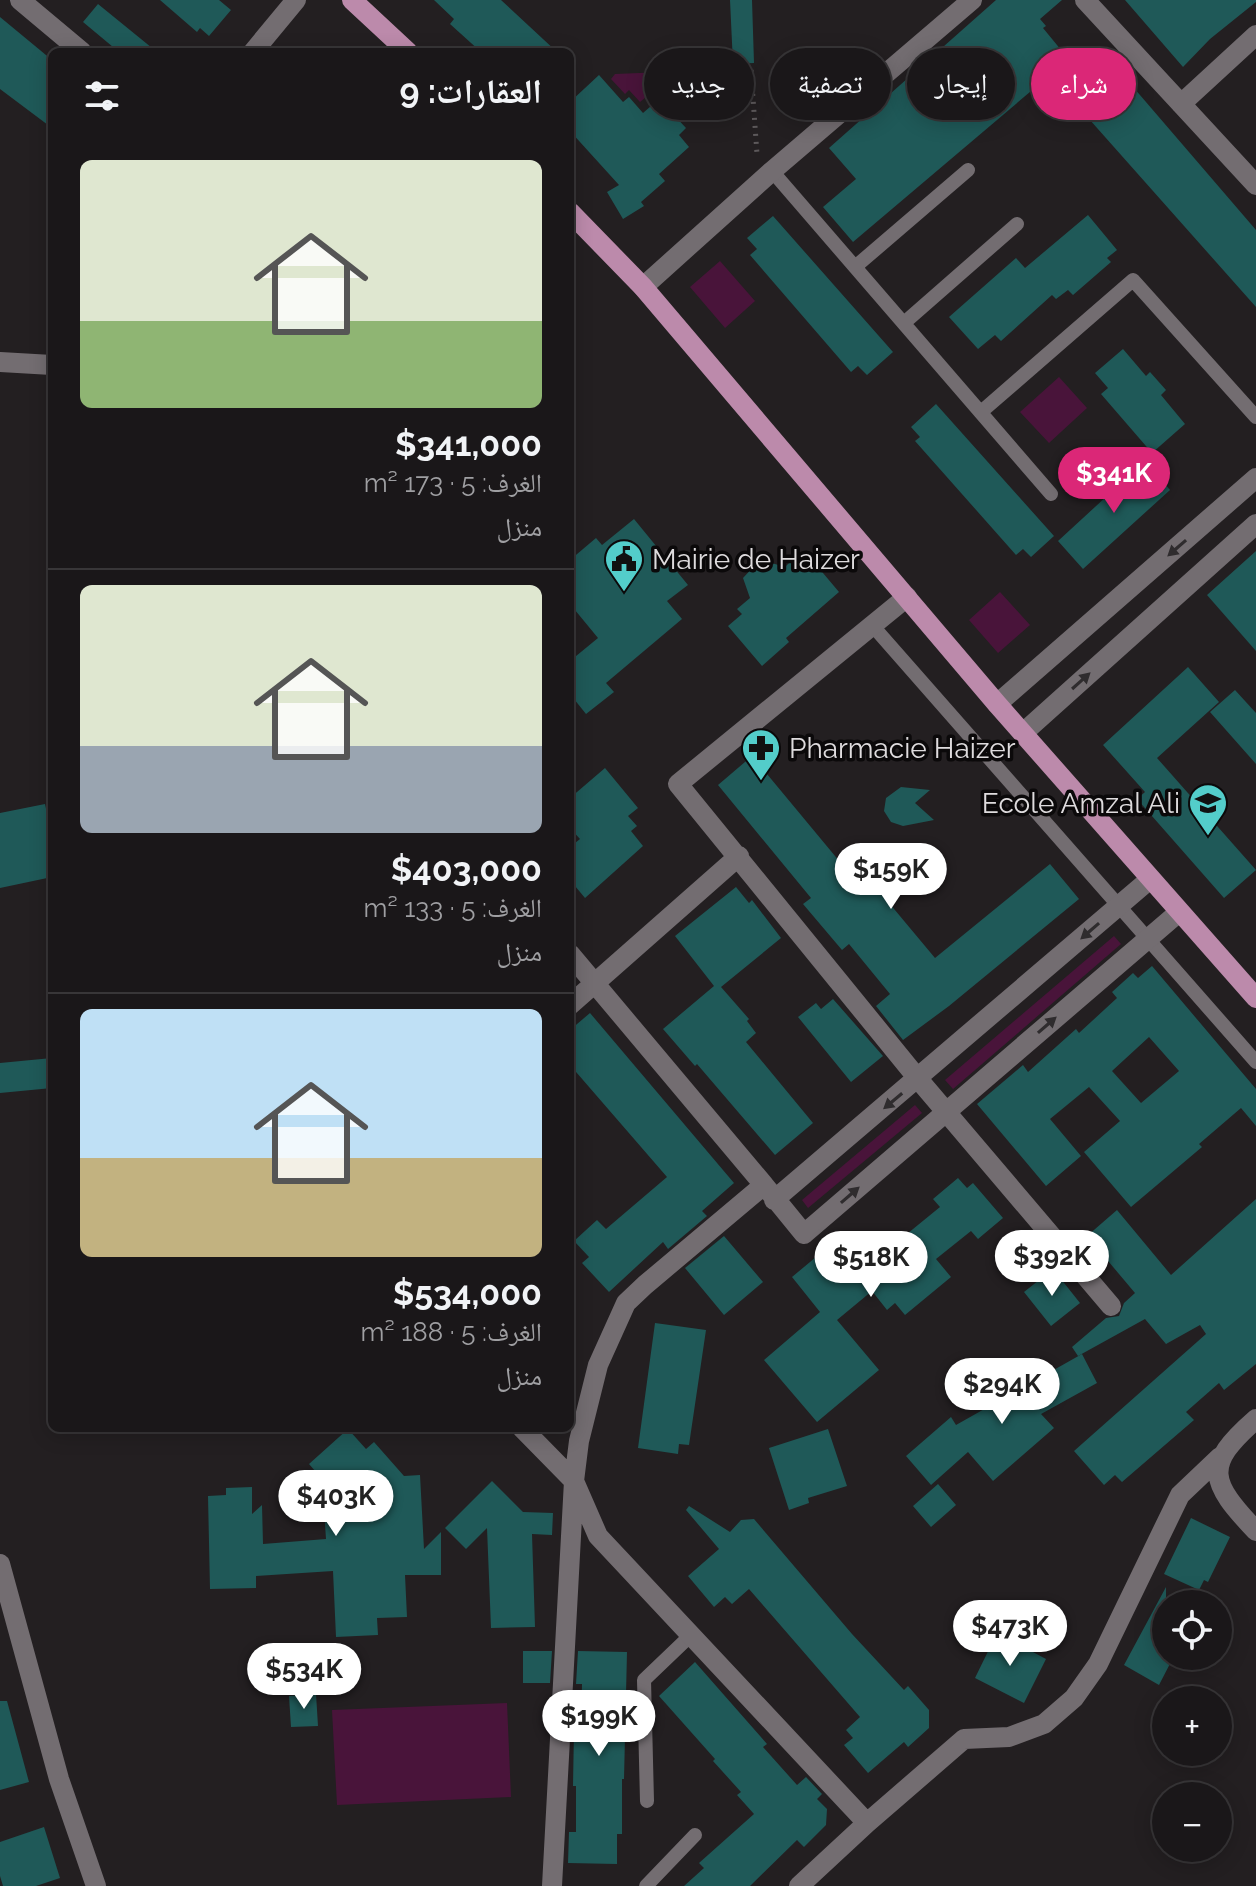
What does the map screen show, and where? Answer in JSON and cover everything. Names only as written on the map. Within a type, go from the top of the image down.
[{"type":"main road","points":[[352,0],[404,48]]},
{"type":"main road","points":[[574,216],[643,287],[997,704],[1256,998]]},
{"type":"street","points":[[20,0],[77,48]]},
{"type":"street","points":[[256,48],[296,0]]},
{"type":"street","points":[[643,287],[765,177],[972,0]]},
{"type":"street","points":[[1085,0],[1256,185]]},
{"type":"street","points":[[1181,104],[1256,35]]},
{"type":"street","points":[[0,362],[48,365]]},
{"type":"street","points":[[997,704],[1256,478]]},
{"type":"street","points":[[1023,733],[1254,531],[1226,506]]},
{"type":"street","points":[[907,597],[678,784],[919,1080],[1111,1306]]},
{"type":"street","points":[[574,1001],[739,856]]},
{"type":"street","points":[[552,1886],[574,1481],[579,1441],[598,1365],[626,1303],[919,1080],[1149,880]]},
{"type":"street","points":[[574,958],[804,1234],[1178,913]]},
{"type":"street","points":[[799,1886],[964,1739],[1009,1737],[1044,1724],[1074,1698],[1098,1664],[1180,1495],[1256,1419]]},
{"type":"street","points":[[526,1432],[574,1481],[598,1536],[867,1823]]},
{"type":"street","points":[[1220,1457],[1220,1479],[1228,1501],[1256,1531]]},
{"type":"street","points":[[0,1564],[59,1779],[96,1886]]},
{"type":"lane","points":[[855,267],[968,170]]},
{"type":"lane","points":[[765,177],[855,267],[1051,494]]},
{"type":"lane","points":[[904,323],[1017,224]]},
{"type":"lane","points":[[981,412],[1133,280],[1256,417]]},
{"type":"lane","points":[[872,625],[1256,1062]]},
{"type":"lane","points":[[647,1801],[644,1680],[690,1636]]},
{"type":"lane","points":[[646,1886],[695,1835]]},
{"type":"path","points":[[754,93],[765,177]]},
{"type":"shaded area","points":[[644,73],[644,99],[640,102],[629,90],[625,94],[611,79],[615,74]]},
{"type":"shaded area","points":[[720,261],[755,301],[725,328],[690,287]]},
{"type":"shaded area","points":[[1059,377],[1087,408],[1049,443],[1020,412]]},
{"type":"shaded area","points":[[1000,592],[1030,625],[998,653],[969,620]]},
{"type":"shaded area","points":[[1114,936],[1121,944],[953,1089],[945,1080]]},
{"type":"shaded area","points":[[915,1105],[922,1113],[808,1208],[802,1200]]},
{"type":"shaded area","points":[[507,1703],[511,1797],[337,1805],[332,1710]]},
{"type":"building","points":[[160,0],[219,0],[231,10],[209,36],[200,28],[197,32]]},
{"type":"building","points":[[434,0],[501,0],[553,48],[477,48],[450,24],[454,19]]},
{"type":"building","points":[[730,0],[752,0],[754,48],[732,48]]},
{"type":"building","points":[[996,0],[1062,0],[1040,19],[1046,26],[1043,28],[1059,48],[1031,48],[1031,91],[1015,105],[1015,48],[942,48]]},
{"type":"building","points":[[1125,0],[1256,2],[1210,39],[1183,67]]},
{"type":"building","points":[[98,4],[152,48],[114,48],[83,22]]},
{"type":"building","points":[[0,17],[48,57],[48,125],[0,89]]},
{"type":"building","points":[[599,75],[623,102],[629,97],[644,112],[644,120],[679,120],[686,128],[679,135],[689,147],[659,174],[665,181],[641,202],[644,206],[623,219],[607,192],[619,185],[574,135],[574,98]]},
{"type":"building","points":[[907,79],[907,120],[997,120],[853,242],[823,207],[856,179],[829,148],[861,120],[891,120],[891,93]]},
{"type":"building","points":[[1136,90],[1256,230],[1256,307],[1090,120],[1136,120]]},
{"type":"building","points":[[1088,215],[1117,250],[1107,258],[1111,262],[1073,295],[1068,290],[1056,299],[1052,295],[1001,341],[995,335],[978,349],[949,317],[1016,258],[1025,268]]},
{"type":"building","points":[[773,216],[893,352],[867,375],[858,366],[851,372],[750,255],[757,249],[747,238]]},
{"type":"building","points":[[1123,349],[1146,376],[1150,372],[1166,390],[1161,395],[1185,424],[1152,453],[1101,394],[1108,388],[1095,373]]},
{"type":"building","points":[[936,404],[1054,536],[1031,557],[1023,549],[1016,555],[915,441],[920,437],[911,427]]},
{"type":"building","points":[[1145,461],[1170,490],[1083,569],[1058,541]]},
{"type":"building","name":"Mairie de Haizer","points":[[634,519],[688,585],[667,601],[682,619],[606,683],[614,692],[586,714],[574,699],[574,658],[598,638],[574,609],[574,557],[596,538],[602,545]]},
{"type":"building","points":[[1256,551],[1256,651],[1207,595]]},
{"type":"building","points":[[807,554],[839,592],[786,638],[789,642],[762,666],[728,626],[742,614],[737,609],[750,598],[743,578],[757,563],[765,561],[785,567],[790,562],[794,566]]},
{"type":"building","points":[[1188,667],[1219,702],[1157,758],[1256,870],[1224,898],[1137,799],[1145,792],[1103,745]]},
{"type":"building","points":[[1235,690],[1256,713],[1256,764],[1210,712]]},
{"type":"building","points":[[752,756],[845,868],[854,861],[935,958],[1050,864],[1079,899],[903,1040],[876,1006],[890,994],[849,944],[842,950],[803,904],[811,898],[718,785]]},
{"type":"building","points":[[605,768],[638,808],[628,816],[637,826],[631,831],[643,846],[585,898],[574,885],[574,844],[580,839],[574,832],[574,795]]},
{"type":"building","points":[[901,787],[930,790],[915,803],[934,820],[903,826],[891,822],[884,811],[886,798]]},
{"type":"building","points":[[45,804],[48,818],[48,878],[0,888],[0,813]]},
{"type":"building","points":[[736,887],[749,903],[752,900],[781,938],[721,987],[749,1019],[747,1021],[756,1033],[746,1042],[813,1123],[775,1155],[663,1029],[714,986],[675,936]]},
{"type":"building","points":[[1152,966],[1256,1089],[1256,1126],[1241,1108],[1199,1144],[1202,1147],[1131,1207],[1084,1152],[1120,1121],[1089,1087],[1050,1119],[1081,1156],[1046,1186],[977,1104],[1023,1065],[1028,1072],[1076,1029],[1079,1033],[1117,998],[1112,992],[1133,973],[1138,978]],"holes":[[[1149,1037],[1179,1071],[1141,1103],[1112,1071]]]},
{"type":"building","points":[[833,999],[883,1056],[851,1082],[798,1017],[816,1003],[821,1009]]},
{"type":"building","points":[[590,1013],[734,1183],[702,1211],[707,1216],[668,1249],[663,1242],[609,1292],[582,1263],[589,1257],[574,1241],[597,1220],[606,1229],[667,1177],[574,1070],[574,1027]]},
{"type":"building","points":[[48,1058],[48,1088],[0,1093],[0,1063]]},
{"type":"building","points":[[958,1178],[967,1188],[973,1183],[1003,1218],[978,1239],[971,1231],[936,1259],[951,1277],[905,1315],[895,1303],[887,1310],[872,1291],[837,1320],[879,1370],[817,1422],[764,1360],[820,1312],[792,1277],[828,1247],[853,1278],[940,1207],[933,1199]]},
{"type":"building","points":[[1256,1199],[1256,1364],[1224,1390],[1219,1383],[1186,1412],[1194,1420],[1122,1482],[1115,1475],[1104,1485],[1074,1451],[1206,1334],[1200,1325],[1166,1344],[1145,1319],[1078,1356],[1072,1347],[1106,1318],[1119,1316],[1124,1303],[1135,1293],[1087,1236],[1117,1210],[1171,1275]]},
{"type":"building","points":[[724,1236],[763,1282],[724,1315],[685,1268]]},
{"type":"building","points":[[1053,1269],[1080,1303],[1051,1326],[1024,1292]]},
{"type":"building","points":[[655,1323],[706,1330],[689,1445],[679,1444],[678,1454],[638,1448]]},
{"type":"building","points":[[1082,1354],[1097,1383],[1041,1414],[1054,1428],[993,1481],[968,1452],[931,1485],[906,1456],[951,1417],[956,1425]]},
{"type":"building","points":[[828,1429],[847,1486],[808,1498],[809,1503],[789,1510],[769,1448]]},
{"type":"building","points":[[345,1432],[351,1432],[366,1449],[374,1442],[404,1476],[420,1475],[424,1549],[441,1532],[441,1575],[405,1575],[407,1617],[377,1618],[378,1635],[336,1637],[333,1571],[256,1576],[256,1588],[210,1589],[208,1496],[226,1495],[226,1488],[252,1487],[252,1514],[262,1505],[263,1544],[326,1539],[322,1479],[309,1464]]},
{"type":"building","points":[[492,1481],[523,1512],[553,1513],[552,1535],[532,1534],[535,1627],[491,1628],[487,1528],[466,1549],[445,1528]]},
{"type":"building","points":[[938,1484],[956,1505],[931,1527],[913,1506]]},
{"type":"building","points":[[689,1506],[730,1532],[741,1520],[754,1519],[852,1634],[904,1690],[908,1686],[929,1710],[929,1728],[908,1747],[904,1742],[868,1773],[844,1745],[853,1738],[846,1730],[860,1717],[749,1589],[732,1604],[725,1597],[714,1607],[688,1576],[719,1549],[686,1510]]},
{"type":"building","points":[[1191,1518],[1230,1537],[1208,1582],[1204,1580],[1199,1590],[1164,1574]]},
{"type":"building","points":[[1152,1613],[1152,1670],[1167,1670],[1159,1685],[1124,1665]]},
{"type":"building","points":[[997,1633],[1046,1659],[1024,1703],[975,1678]]},
{"type":"building","points":[[523,1651],[552,1651],[550,1683],[523,1683]]},
{"type":"building","points":[[578,1651],[627,1652],[622,1834],[617,1834],[617,1864],[568,1863],[569,1832],[576,1832],[574,1729],[581,1729],[582,1684],[576,1684]]},
{"type":"building","points":[[695,1662],[767,1744],[763,1747],[797,1785],[806,1777],[822,1794],[817,1799],[827,1809],[826,1825],[804,1847],[797,1840],[750,1886],[684,1886],[704,1868],[699,1863],[754,1814],[737,1795],[741,1792],[713,1761],[715,1759],[659,1696]]},
{"type":"building","points":[[316,1694],[318,1726],[291,1727],[289,1696]]},
{"type":"building","points":[[0,1701],[7,1701],[29,1782],[0,1790]]},
{"type":"building","points":[[44,1827],[60,1878],[36,1886],[3,1886],[0,1842]]},
{"type":"place","name":"Mairie de Haizer","points":[[624,593]]},
{"type":"place","name":"Pharmacie Haizer","points":[[761,782]]},
{"type":"place","name":"Ecole Amzal Ali","points":[[1208,837]]}]
